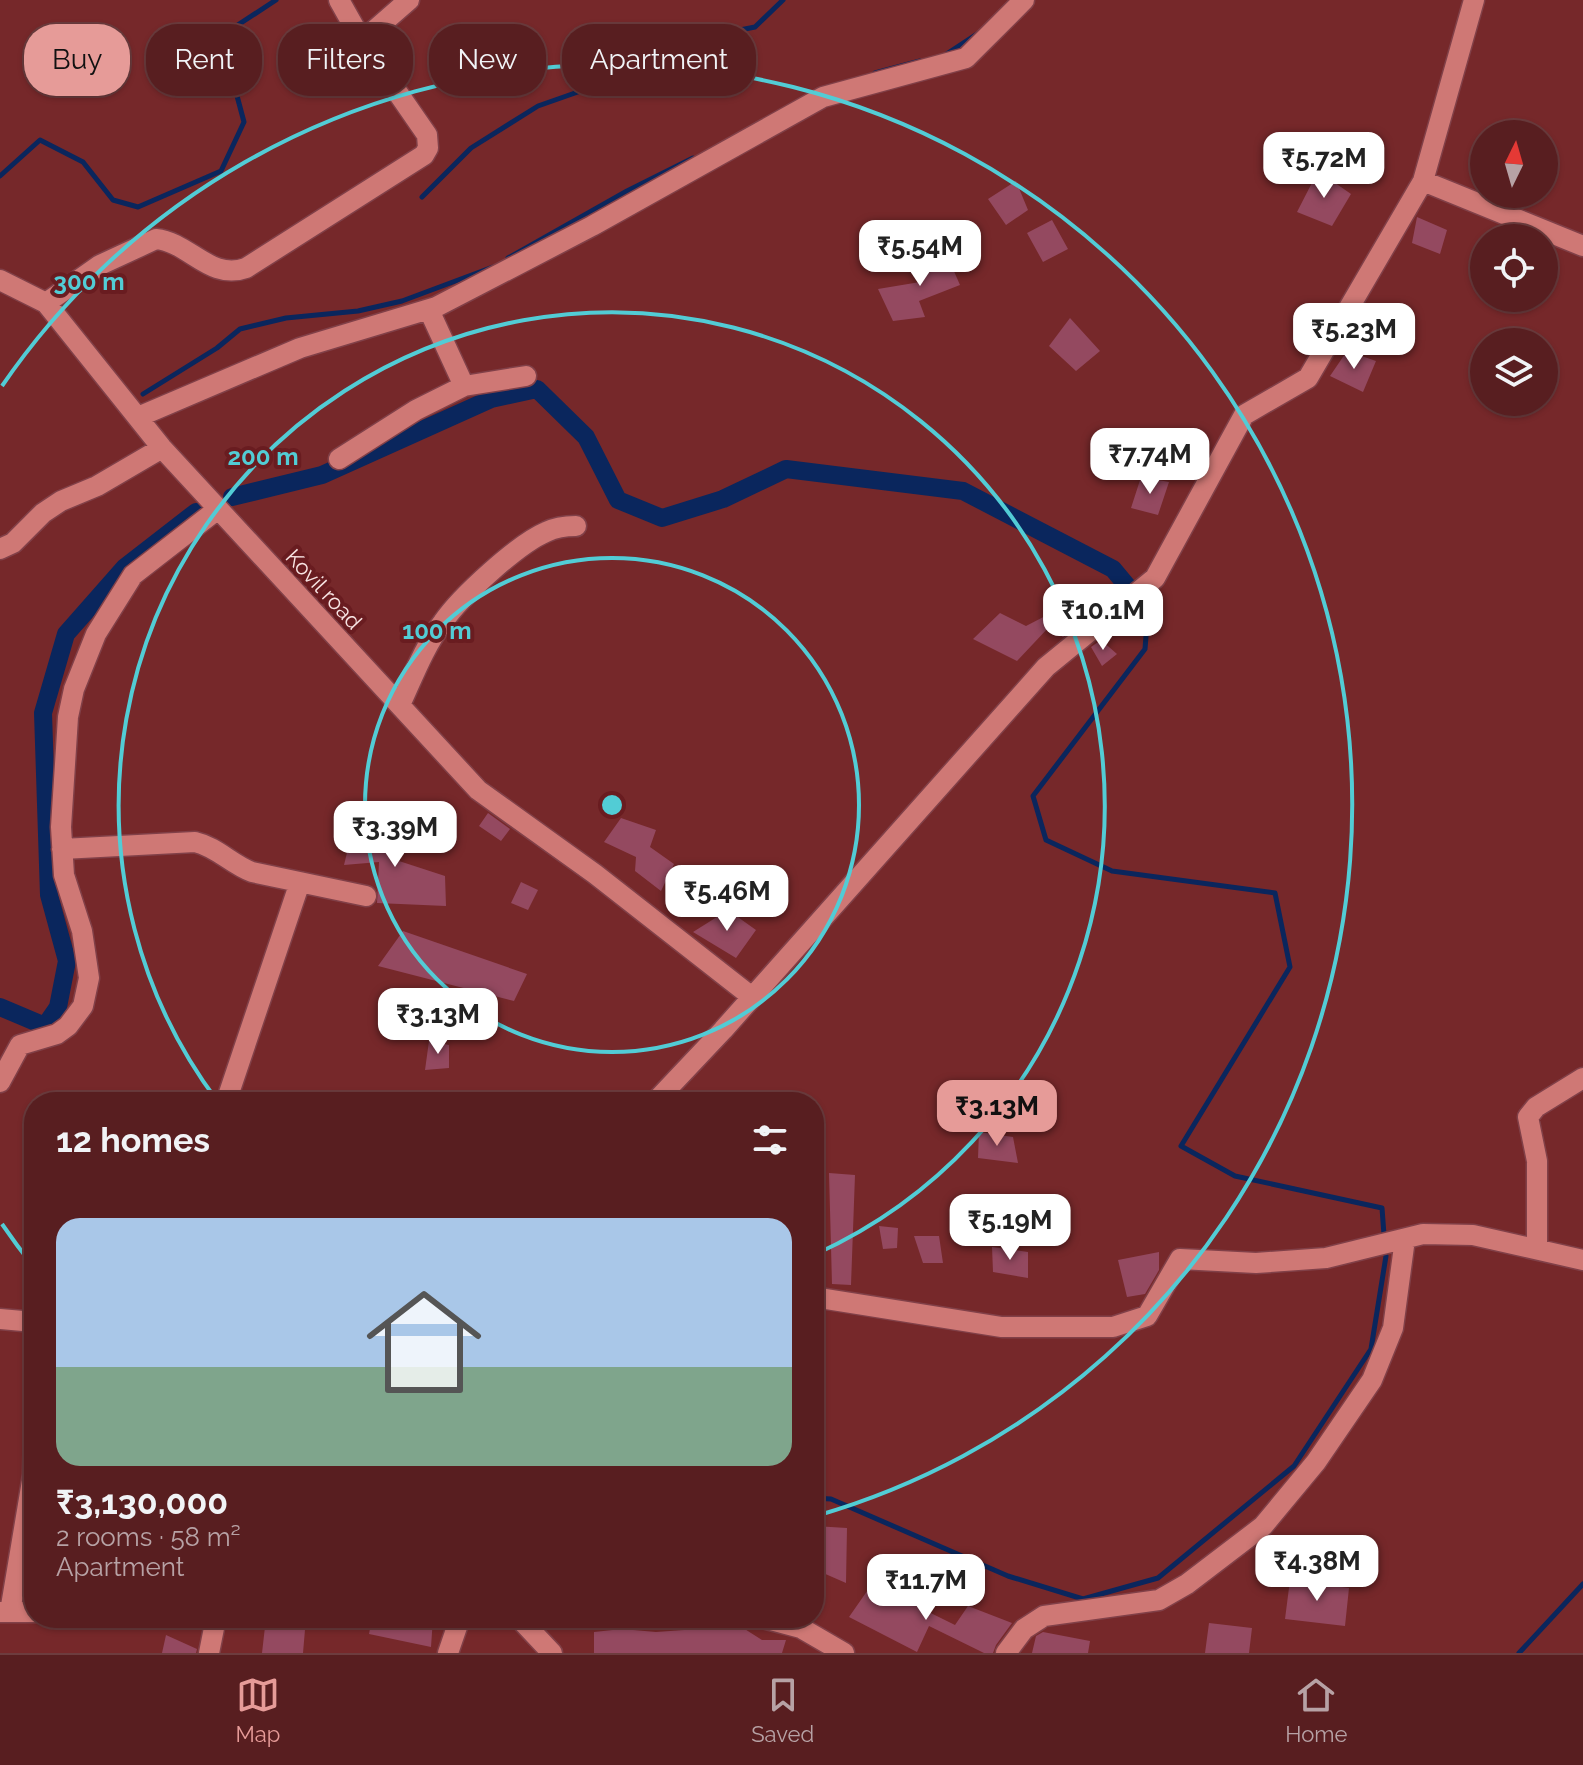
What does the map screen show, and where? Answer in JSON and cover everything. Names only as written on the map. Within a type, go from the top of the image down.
[{"type":"street","points":[[339,0],[352,24]]},
{"type":"street","points":[[381,24],[409,0]]},
{"type":"street","points":[[138,417],[300,348],[429,310],[592,226],[823,97],[966,58],[1024,0]]},
{"type":"street","points":[[664,1092],[1046,667],[1155,578],[1244,415],[1308,378],[1423,181],[1474,0]]},
{"type":"street","points":[[46,303],[100,265],[156,239],[166,240],[219,269],[234,272],[246,268],[424,155],[428,148],[427,135],[403,96]]},
{"type":"street","points":[[1423,181],[1583,246]]},
{"type":"street","name":"Kovil road","points":[[0,280],[46,303],[162,448],[478,790],[595,874],[752,997]]},
{"type":"street","points":[[429,310],[464,386]]},
{"type":"street","points":[[339,459],[416,410],[464,386],[526,376]]},
{"type":"street","points":[[0,549],[13,543],[43,513],[61,501],[97,486],[162,448]]},
{"type":"street","points":[[0,1082],[20,1045],[57,1034],[68,1026],[83,1006],[89,978],[82,931],[64,875],[62,849],[68,717],[74,689],[96,634],[133,575],[218,509]]},
{"type":"street","points":[[400,705],[422,656],[443,621],[473,586],[543,532],[576,526]]},
{"type":"street","points":[[62,849],[195,842],[207,845],[239,867],[366,896]]},
{"type":"street","points":[[229,1092],[300,882]]},
{"type":"street","points":[[1537,1249],[1537,1161],[1528,1117],[1536,1107],[1583,1078]]},
{"type":"street","points":[[824,1299],[1002,1327],[1113,1327],[1147,1316],[1180,1259],[1256,1263],[1326,1258],[1423,1234],[1473,1235],[1583,1260]]},
{"type":"street","points":[[1006,1653],[1024,1629],[1044,1616],[1159,1600],[1187,1584],[1263,1526],[1316,1462],[1372,1380],[1393,1328],[1405,1239]]},
{"type":"street","points":[[0,1319],[24,1321]]},
{"type":"street","points":[[5,1612],[24,1519]]},
{"type":"street","points":[[209,1653],[214,1628]]},
{"type":"street","points":[[448,1653],[457,1628]]},
{"type":"street","points":[[528,1628],[552,1653]]},
{"type":"street","points":[[801,1628],[844,1653]]},
{"type":"building","points":[[1318,171],[1351,194],[1332,226],[1297,212]]},
{"type":"building","points":[[1016,181],[1028,210],[1006,225],[988,199]]},
{"type":"building","points":[[1417,217],[1447,230],[1440,254],[1412,243]]},
{"type":"building","points":[[1052,220],[1068,249],[1043,262],[1027,233]]},
{"type":"building","points":[[946,253],[960,285],[919,301],[925,317],[893,321],[878,289],[920,282],[913,264]]},
{"type":"building","points":[[1070,318],[1100,351],[1076,371],[1049,346]]},
{"type":"building","points":[[1347,351],[1376,361],[1363,392],[1330,376]]},
{"type":"building","points":[[1141,477],[1169,482],[1158,515],[1131,508]]},
{"type":"building","points":[[1060,605],[1069,607],[1065,611],[1077,625],[1063,637],[1049,627],[1017,661],[973,639],[1000,613],[1026,626]]},
{"type":"building","points":[[1101,640],[1117,654],[1102,666],[1091,647]]},
{"type":"building","points":[[488,813],[510,829],[501,841],[479,826]]},
{"type":"building","points":[[621,818],[656,830],[650,847],[674,864],[661,891],[635,871],[636,857],[604,842]]},
{"type":"building","points":[[354,824],[409,835],[399,861],[445,876],[446,906],[377,903],[379,862],[344,865]]},
{"type":"building","points":[[521,882],[538,890],[528,910],[511,903]]},
{"type":"building","points":[[728,910],[756,930],[736,958],[693,932]]},
{"type":"building","points":[[403,931],[527,974],[514,1001],[378,966]]},
{"type":"building","points":[[429,1041],[449,1045],[449,1068],[425,1070]]},
{"type":"building","points":[[979,1132],[1013,1137],[1018,1163],[978,1158]]},
{"type":"building","points":[[829,1173],[855,1175],[851,1285],[832,1284]]},
{"type":"building","points":[[879,1226],[898,1228],[897,1248],[883,1249]]},
{"type":"building","points":[[914,1236],[939,1236],[943,1263],[923,1263]]},
{"type":"building","points":[[992,1247],[1028,1252],[1028,1278],[993,1272]]},
{"type":"building","points":[[1159,1252],[1159,1270],[1145,1294],[1127,1297],[1118,1260]]},
{"type":"building","points":[[824,1527],[847,1528],[846,1583],[824,1573]]},
{"type":"building","points":[[1290,1580],[1349,1588],[1345,1626],[1285,1619]]},
{"type":"building","points":[[872,1584],[955,1625],[968,1606],[1012,1623],[993,1653],[984,1653],[929,1626],[917,1652],[849,1617]]},
{"type":"building","points":[[1209,1623],[1252,1628],[1249,1653],[1205,1653]]},
{"type":"building","points":[[265,1628],[305,1628],[303,1653],[262,1653]]},
{"type":"building","points":[[370,1628],[432,1628],[431,1647],[369,1634]]},
{"type":"building","points":[[743,1628],[762,1640],[786,1640],[782,1653],[594,1653],[594,1632],[622,1629],[656,1632]]},
{"type":"building","points":[[1043,1632],[1090,1641],[1088,1653],[1032,1653],[1036,1636]]},
{"type":"building","points":[[166,1635],[197,1649],[196,1653],[162,1653]]},
{"type":"waterway","points":[[0,176],[40,140],[83,162],[113,200],[138,207],[221,171],[244,122],[221,36],[276,0]]},
{"type":"waterway","points":[[422,197],[471,148],[538,106],[629,74],[665,45],[755,27],[783,0]]},
{"type":"waterway","points":[[945,55],[980,32]]},
{"type":"waterway","points":[[875,73],[920,61]]},
{"type":"waterway","points":[[508,258],[693,158]]},
{"type":"waterway","points":[[143,394],[217,348],[240,329],[286,318],[358,311],[402,301],[493,267]]},
{"type":"waterway","points":[[232,497],[322,475],[491,399],[537,389],[586,437],[618,500],[662,518],[723,499],[786,469],[963,491],[1113,569],[1128,587]]},
{"type":"waterway","points":[[0,1007],[45,1026],[58,1007],[67,961],[49,895],[43,713],[66,634],[125,567],[196,512]]},
{"type":"waterway","points":[[1141,602],[1148,610],[1145,649],[1033,796],[1046,840],[1112,871],[1275,893],[1290,967],[1181,1146],[1235,1176],[1382,1208],[1384,1235]]},
{"type":"waterway","points":[[824,1499],[1008,1576],[1083,1599],[1158,1578],[1294,1466],[1371,1349],[1386,1256]]},
{"type":"waterway","points":[[1519,1653],[1583,1584]]}]
